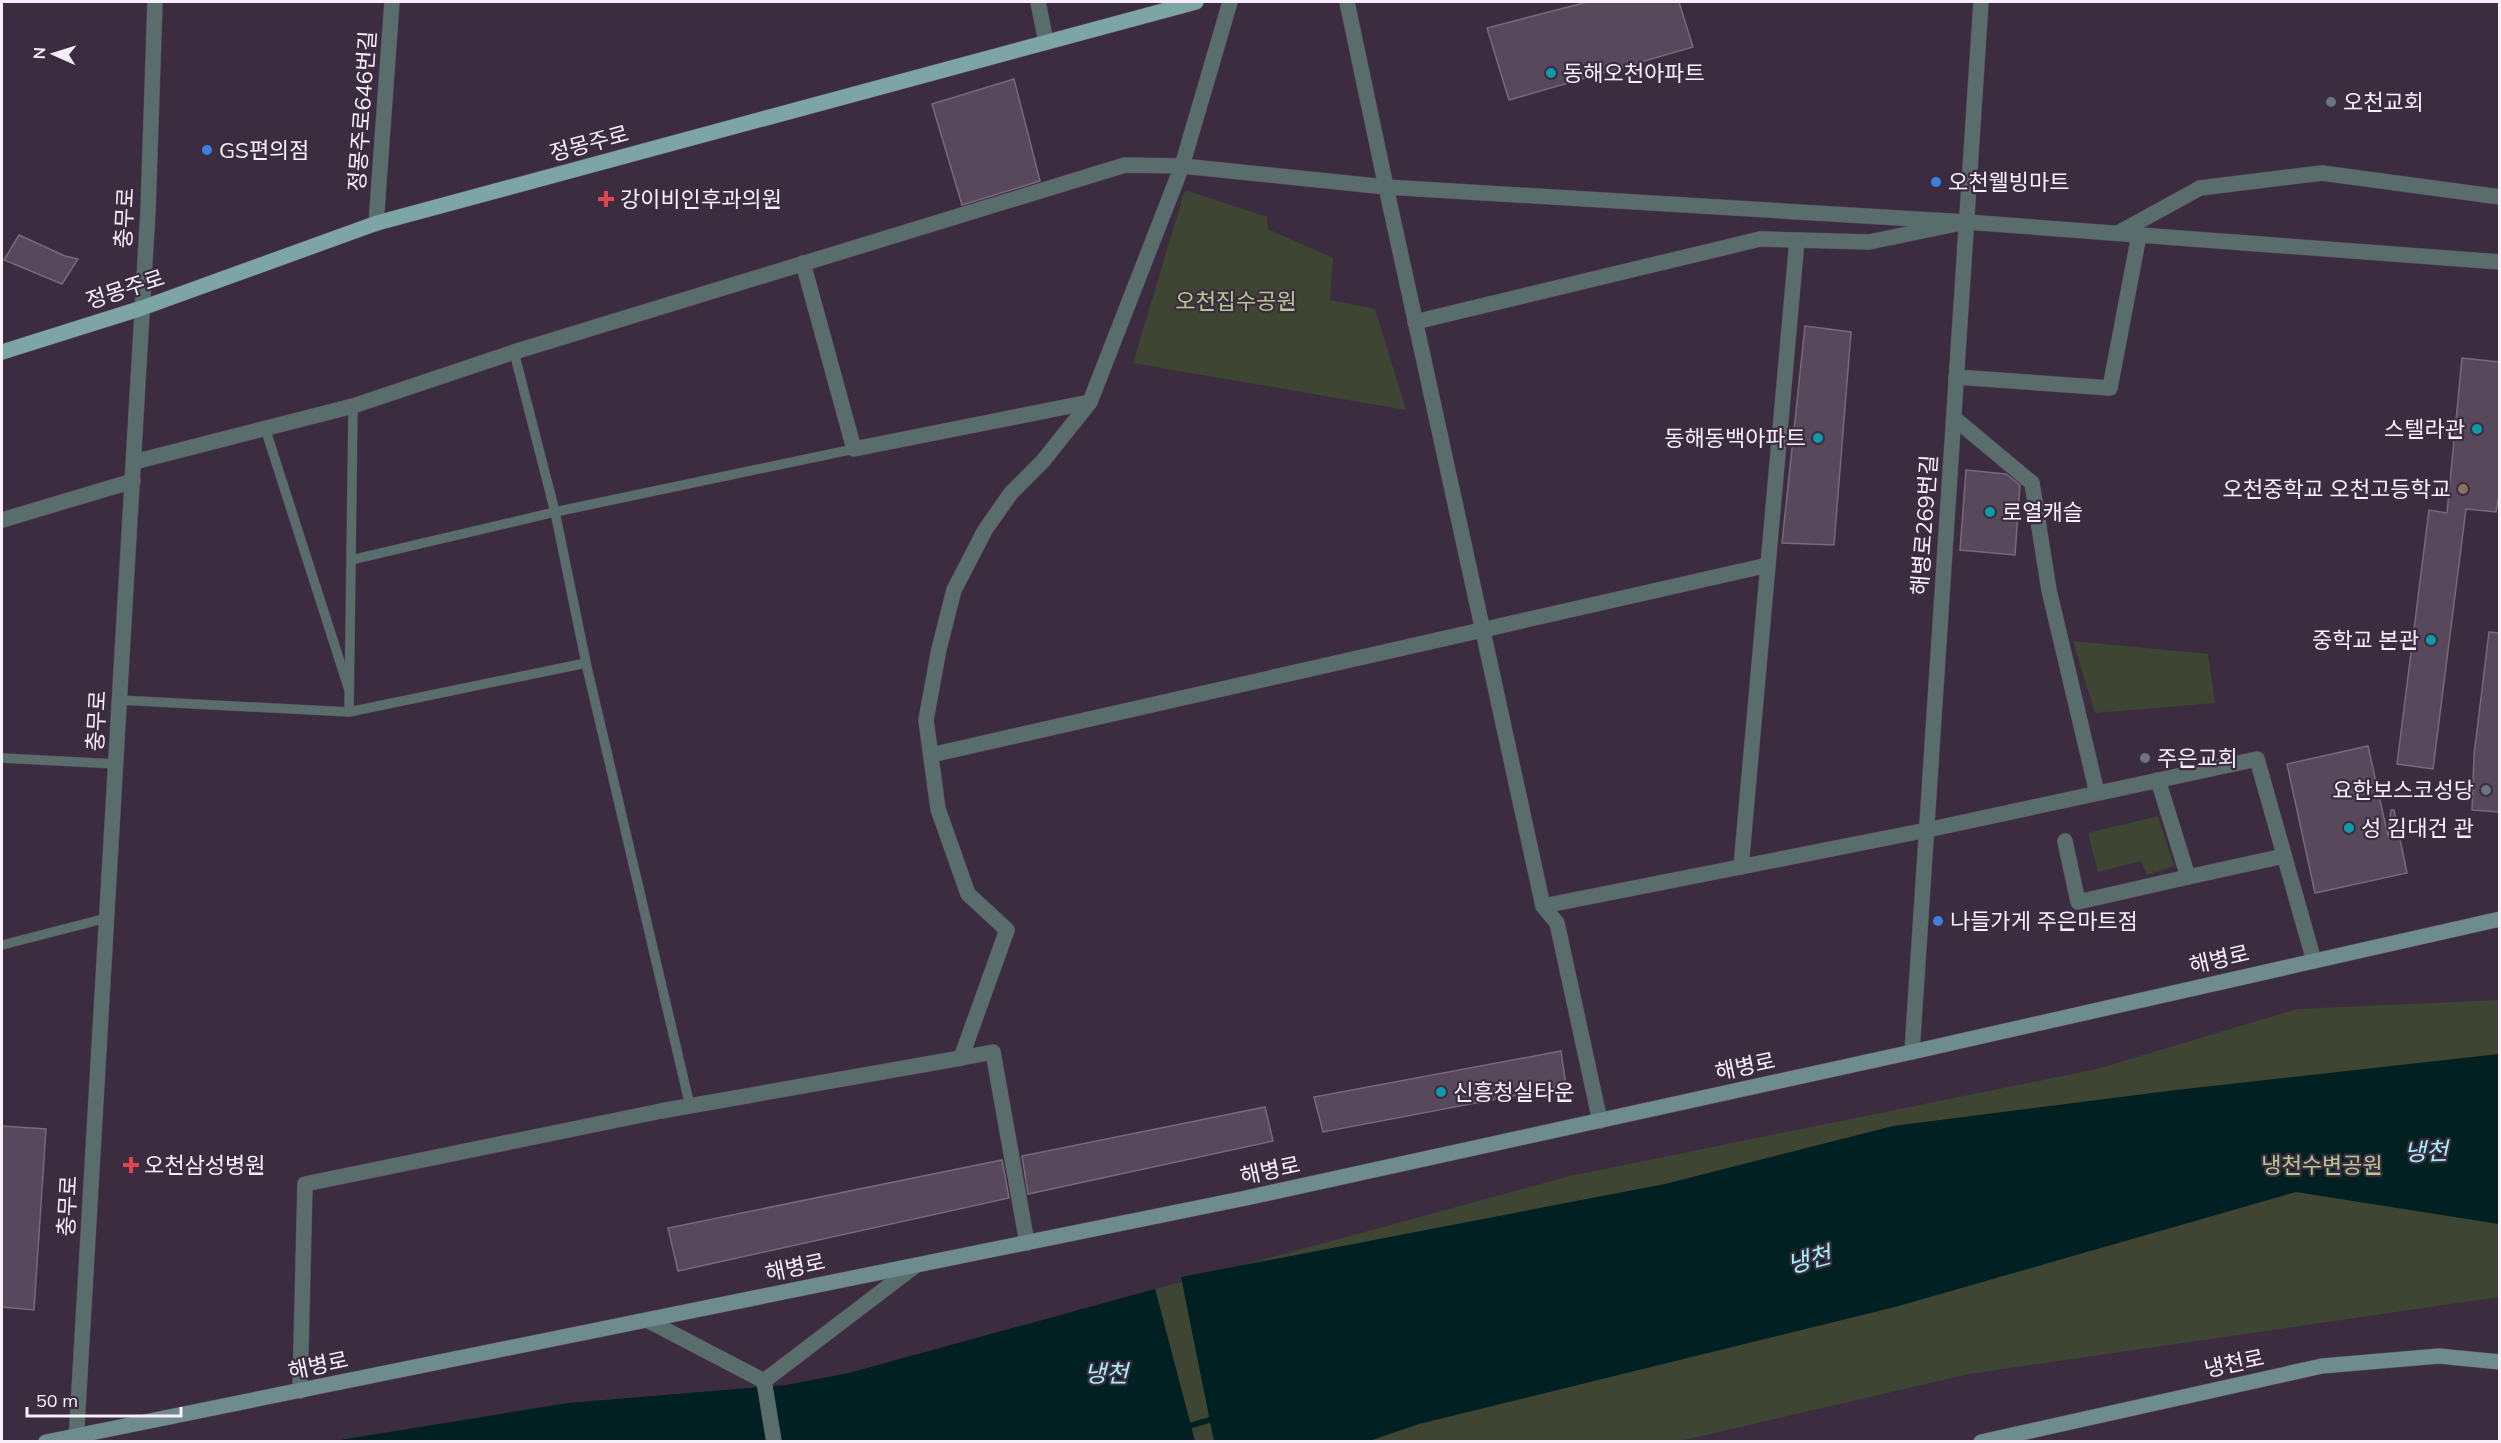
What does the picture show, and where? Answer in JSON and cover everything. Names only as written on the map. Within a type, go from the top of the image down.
[{"type":"main road","name":"정몽주로","points":[[2,352],[142,308],[376,224],[1196,2]]},
{"type":"main road","name":"해병로","points":[[46,1442],[76,1439],[300,1391],[1246,1198],[1912,1052],[2499,919]]},
{"type":"main road","name":"냉천로","points":[[1982,1442],[2322,1366],[2439,1356],[2499,1362]]},
{"type":"street","name":"충무로","points":[[76,1439],[148,210],[155,2]]},
{"type":"street","name":"정몽주로646번길","points":[[376,224],[393,2]]},
{"type":"street","points":[[1038,2],[1046,42]]},
{"type":"street","points":[[961,1058],[1007,930],[968,894],[938,809],[926,720],[939,649],[954,590],[985,530],[1011,492],[1042,461],[1090,402],[1182,166],[1230,2]]},
{"type":"street","points":[[1347,2],[1543,906],[1557,923],[1600,1120]]},
{"type":"street","name":"해병로269번길","points":[[1912,1052],[1982,2]]},
{"type":"street","points":[[134,462],[353,406],[514,352],[1125,165],[1182,166],[1386,187],[1966,222],[2499,262]]},
{"type":"street","points":[[2118,233],[2200,188],[2322,173],[2499,197]]},
{"type":"street","points":[[1415,322],[1760,239],[1869,242],[1966,222]]},
{"type":"street","points":[[1956,377],[2110,388],[2139,235]]},
{"type":"street","points":[[1740,867],[1797,240]]},
{"type":"street","points":[[803,263],[854,449],[1090,402]]},
{"type":"street","points":[[1954,418],[2032,483],[2049,590],[2097,793]]},
{"type":"street","points":[[2,520],[133,481]]},
{"type":"street","points":[[931,754],[1768,565]]},
{"type":"street","points":[[1543,906],[1927,830],[2257,759],[2314,961]]},
{"type":"street","points":[[2158,780],[2188,877]]},
{"type":"street","points":[[2065,841],[2078,902],[2284,856]]},
{"type":"street","points":[[300,1391],[305,1184],[690,1106],[993,1052],[1027,1243]]},
{"type":"street","points":[[764,1383],[915,1266]]},
{"type":"street","points":[[647,1320],[764,1383]]},
{"type":"street","points":[[764,1383],[774,1442]]},
{"type":"lane","points":[[514,352],[555,512],[586,663],[690,1106]]},
{"type":"lane","points":[[349,712],[353,406]]},
{"type":"lane","points":[[265,428],[350,690]]},
{"type":"lane","points":[[351,560],[555,512],[854,449]]},
{"type":"lane","points":[[119,700],[349,712],[586,663]]},
{"type":"lane","points":[[2,758],[116,764]]},
{"type":"lane","points":[[2,945],[107,918]]},
{"type":"green space","name":"오천집수공원","points":[[1185,190],[1267,217],[1268,229],[1333,258],[1330,300],[1375,309],[1406,410],[1133,363]]},
{"type":"green space","points":[[2073,641],[2208,654],[2215,703],[2095,713]]},
{"type":"green space","points":[[2158,816],[2174,866],[2147,875],[2141,861],[2098,872],[2088,833]]},
{"type":"green space","name":"냉천수변공원","points":[[2499,1000],[2499,1297],[1969,1374],[1680,1441],[1195,1442],[1155,1289],[1570,1176],[2097,1069],[2297,1009]]},
{"type":"water","name":"냉천수변공원","points":[[2499,1054],[2499,1224],[2296,1192],[1895,1307],[1419,1424],[1369,1441],[1214,1441],[1181,1277],[1665,1184],[1893,1126],[2176,1090]]},
{"type":"water","name":"냉천","points":[[1155,1289],[1195,1441],[328,1442],[568,1403],[786,1385],[849,1373]]},
{"type":"building","name":"동해오천아파트","points":[[1587,2],[1679,2],[1693,47],[1509,100],[1487,28]]},
{"type":"building","points":[[1014,79],[1040,181],[962,205],[932,104]]},
{"type":"building","points":[[19,235],[65,256],[78,259],[62,284],[4,260]]},
{"type":"building","name":"동해동백아파트","points":[[1805,326],[1851,332],[1834,545],[1782,543]]},
{"type":"building","points":[[2462,358],[2499,362],[2499,495],[2496,512],[2466,509],[2433,769],[2397,764],[2429,510],[2447,513]]},
{"type":"building","name":"로열캐슬","points":[[1966,470],[2006,474],[2020,485],[2015,555],[1960,550]]},
{"type":"building","points":[[2489,632],[2499,633],[2499,812],[2472,810],[2474,755]]},
{"type":"building","name":"성 김대건 관","points":[[2368,746],[2388,836],[2391,810],[2394,810],[2407,873],[2315,893],[2287,764]]},
{"type":"building","name":"신흥청실타운","points":[[1561,1051],[1566,1086],[1323,1132],[1314,1097]]},
{"type":"building","points":[[1265,1107],[1273,1141],[1028,1194],[1022,1156]]},
{"type":"building","points":[[2,1126],[46,1129],[34,1310],[2,1307]]},
{"type":"building","points":[[1002,1160],[1009,1198],[678,1271],[668,1228]]},
{"type":"waterway","name":"냉천","points":[[1186,1427],[1216,1418]]},
{"type":"place","name":"동해오천아파트","points":[[1551,73]]},
{"type":"place","name":"오천교회","points":[[2331,102]]},
{"type":"place","name":"GS편의점","points":[[207,150]]},
{"type":"place","name":"오천웰빙마트","points":[[1936,182]]},
{"type":"place","name":"강이비인후과의원","points":[[606,199]]},
{"type":"place","name":"스텔라관","points":[[2477,429]]},
{"type":"place","name":"동해동백아파트","points":[[1818,438]]},
{"type":"place","name":"오천중학교 오천고등학교","points":[[2463,489]]},
{"type":"place","name":"로열캐슬","points":[[1990,512]]},
{"type":"place","name":"중학교 본관","points":[[2431,640]]},
{"type":"place","name":"주은교회","points":[[2145,758]]},
{"type":"place","name":"요한보스코성당","points":[[2486,790]]},
{"type":"place","name":"성 김대건 관","points":[[2349,828]]},
{"type":"place","name":"나들가게 주은마트점","points":[[1938,921]]},
{"type":"place","name":"신흥청실타운","points":[[1441,1092]]},
{"type":"place","name":"오천삼성병원","points":[[131,1165]]}]
